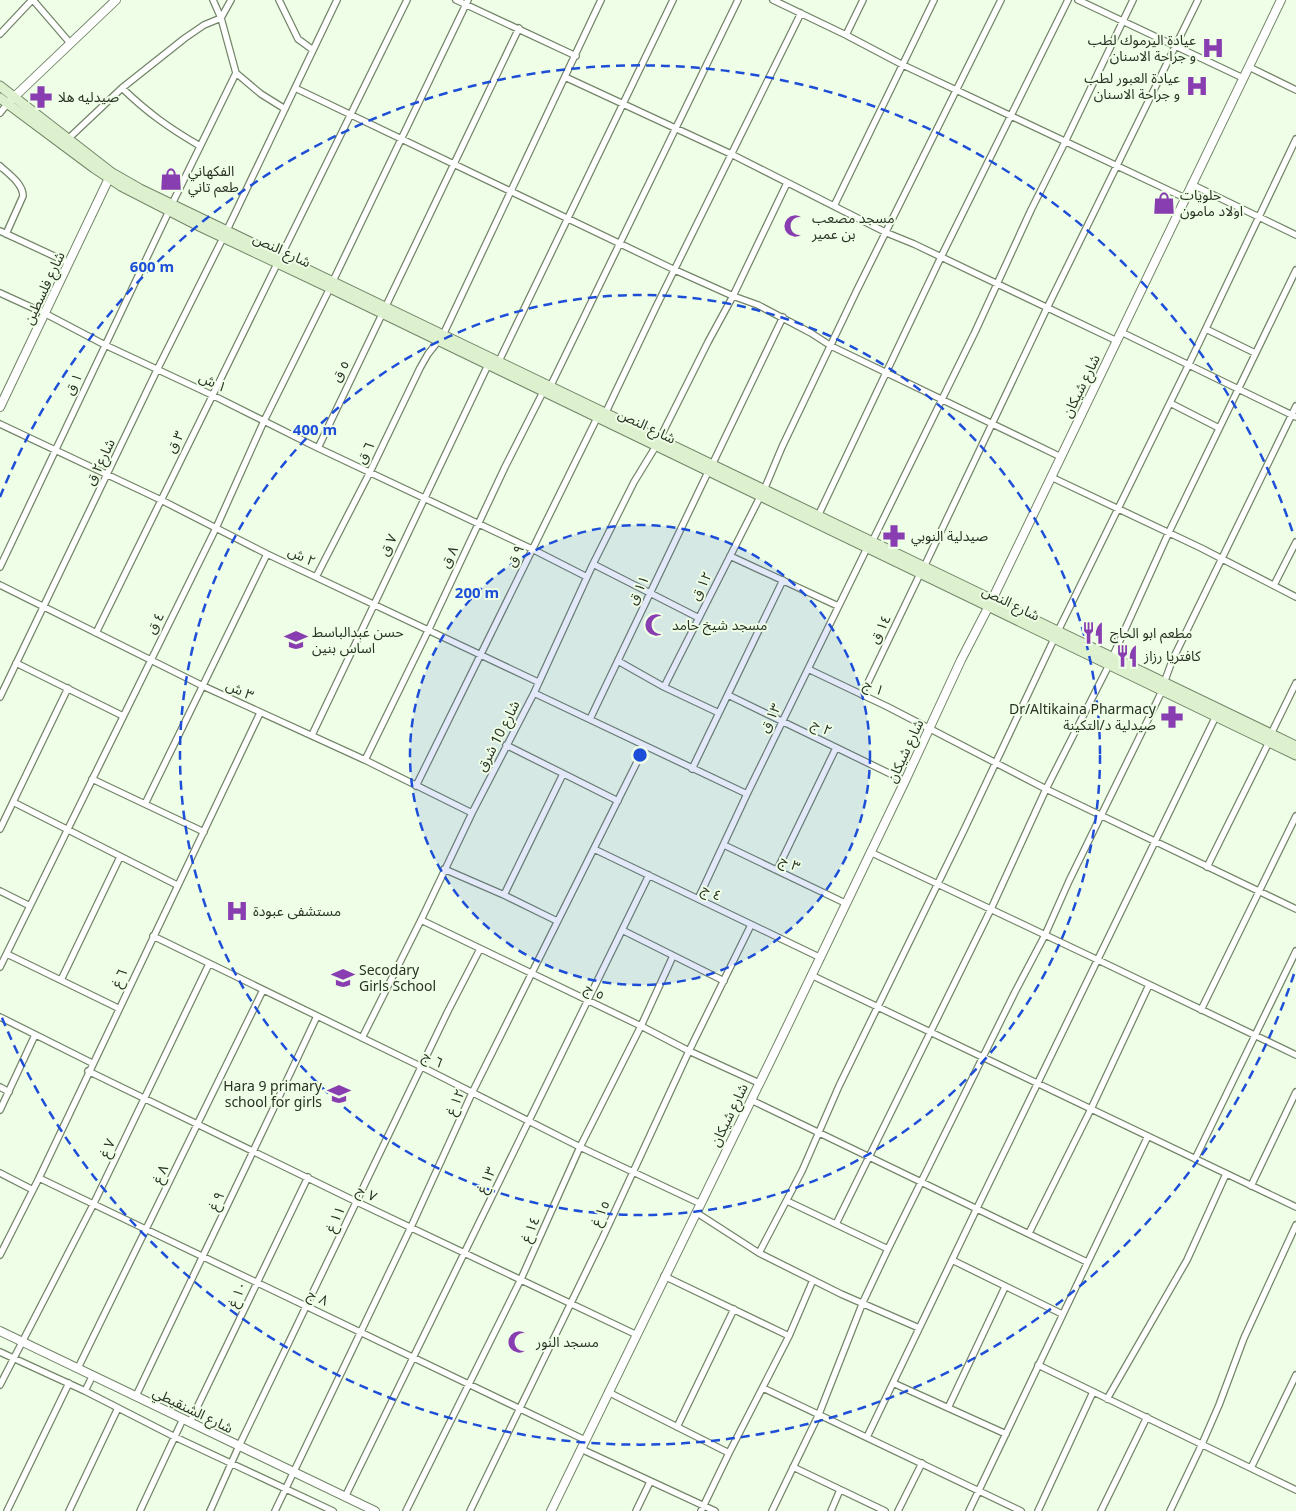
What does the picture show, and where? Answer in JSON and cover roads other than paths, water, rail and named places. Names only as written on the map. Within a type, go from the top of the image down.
[{"type":"main road","name":"شارع النص","points":[[0,86],[7,99],[111,176],[171,208],[384,310],[488,365],[596,418],[658,442]]},
{"type":"main road","name":"شارع النص","points":[[7,99],[68,139],[111,176],[125,180],[171,208]]},
{"type":"main road","name":"شارع النص","points":[[440,338],[499,361],[551,385],[606,412],[710,469],[1270,738],[1296,755]]},
{"type":"main road","name":"شارع النص","points":[[762,493],[818,516],[870,545]]},
{"type":"main road","name":"شارع النص","points":[[1163,687],[1216,716],[1270,738],[1296,746]]},
{"type":"street","points":[[0,34],[33,0],[70,43]]},
{"type":"street","points":[[0,113],[7,99],[116,0]]},
{"type":"street","points":[[213,0],[221,18],[236,73],[262,94],[285,108]]},
{"type":"street","points":[[68,139],[122,88],[185,38],[204,25],[221,18],[231,0]]},
{"type":"street","points":[[279,0],[298,38],[313,50]]},
{"type":"street","name":"شارع٢ ق","points":[[0,697],[337,0]]},
{"type":"street","name":"٣ ق","points":[[96,632],[407,0]]},
{"type":"street","points":[[456,0],[467,3],[576,56]]},
{"type":"street","name":"٦ ق","points":[[316,577],[370,472],[420,368],[440,338],[576,56],[600,0]]},
{"type":"street","points":[[499,361],[673,0]]},
{"type":"street","name":"٨ ق","points":[[365,760],[505,467],[544,392],[551,385],[738,0]]},
{"type":"street","points":[[846,35],[863,0]]},
{"type":"street","points":[[834,206],[934,0]]},
{"type":"street","name":"١٢ ق","points":[[664,686],[762,493],[782,447],[922,158],[1001,0]]},
{"type":"street","points":[[818,516],[941,258],[1068,0]]},
{"type":"street","points":[[1078,0],[1244,78]]},
{"type":"street","name":"١٣ ق","points":[[698,899],[782,721],[942,399],[1133,0]]},
{"type":"street","name":"١٤ ق","points":[[862,695],[1047,308],[1198,0]]},
{"type":"street","name":"شارع شيكان","points":[[550,1511],[664,1276],[697,1213],[905,781],[961,660],[990,604],[1281,0]]},
{"type":"street","points":[[777,1],[903,65],[1185,198]]},
{"type":"street","name":"٤ ق","points":[[0,967],[216,528],[264,421],[332,285],[467,3]]},
{"type":"street","points":[[606,412],[801,13]]},
{"type":"street","name":"٥ ق","points":[[318,448],[519,28]]},
{"type":"street","points":[[1249,67],[1296,90]]},
{"type":"street","name":"١ ق","points":[[0,567],[56,451],[104,345],[236,73]]},
{"type":"street","points":[[565,77],[731,154],[887,233],[1117,341]]},
{"type":"street","points":[[122,88],[145,110],[200,146]]},
{"type":"street","points":[[295,88],[675,270],[783,317],[831,346],[886,374],[993,423],[1061,457]]},
{"type":"street","points":[[759,1253],[787,1201],[877,1007],[938,884],[1140,461],[1206,329],[1296,139]]},
{"type":"street","points":[[0,166],[23,191],[23,196],[3,232],[69,263]]},
{"type":"street","name":"شارع فلسطين","points":[[0,407],[111,176]]},
{"type":"street","name":"شارع 10 شرق","points":[[362,1038],[421,920],[444,869],[534,693],[593,564],[634,482],[658,442],[708,342],[734,296],[787,183]]},
{"type":"street","points":[[1191,184],[1296,236]]},
{"type":"street","points":[[836,1224],[991,909],[1046,790],[1111,661],[1169,532],[1296,270]]},
{"type":"street","name":"١ ش","points":[[0,293],[46,314],[104,345],[212,395],[587,577]]},
{"type":"street","name":"١١ ق","points":[[590,719],[783,317]]},
{"type":"street","points":[[1206,329],[1255,353]]},
{"type":"street","points":[[1121,332],[1294,416]]},
{"type":"street","name":"٧ ق","points":[[312,735],[488,365]]},
{"type":"street","points":[[1170,403],[1219,428]]},
{"type":"street","points":[[772,1511],[819,1414],[863,1302],[888,1249],[982,1058],[1045,936],[1069,881],[1163,687],[1172,661],[1294,416],[1296,406]]},
{"type":"street","name":"٩ ق","points":[[416,786],[596,418]]},
{"type":"street","name":"٢ ش","points":[[0,424],[161,500],[267,554],[538,682]]},
{"type":"street","points":[[1051,477],[1169,532],[1296,597]]},
{"type":"street","points":[[1274,585],[1296,542]]},
{"type":"street","points":[[145,804],[267,554]]},
{"type":"street","points":[[730,556],[838,606]]},
{"type":"street","points":[[593,564],[698,618]]},
{"type":"street","points":[[692,769],[783,580]]},
{"type":"street","name":"٣ ش","points":[[0,585],[203,686],[365,760],[472,814]]},
{"type":"street","points":[[618,661],[719,713]]},
{"type":"street","points":[[16,663],[123,716]]},
{"type":"street","name":"١ ج","points":[[808,669],[1046,790],[1296,909]]},
{"type":"street","points":[[1207,867],[1296,683]]},
{"type":"street","points":[[1,826],[68,688]]},
{"type":"street","points":[[534,693],[747,794]]},
{"type":"street","name":"٢ ج","points":[[728,695],[905,781]]},
{"type":"street","name":"٦ غ","points":[[0,1255],[39,1178],[118,1008],[260,713]]},
{"type":"street","points":[[867,1437],[976,1208],[1098,960],[1154,840],[1216,716]]},
{"type":"street","points":[[506,745],[618,801]]},
{"type":"street","name":"١٢ غ","points":[[275,1511],[472,1093],[645,746]]},
{"type":"street","points":[[777,870],[836,748]]},
{"type":"street","points":[[504,895],[563,774]]},
{"type":"street","points":[[92,779],[204,832]]},
{"type":"street","points":[[13,802],[177,886]]},
{"type":"street","points":[[1202,1010],[1296,816]]},
{"type":"street","name":"٣ ج","points":[[724,844],[846,903]]},
{"type":"street","name":"٤ ج","points":[[594,849],[819,957]]},
{"type":"street","points":[[870,852],[1296,1055]]},
{"type":"street","points":[[62,980],[120,857]]},
{"type":"street","points":[[444,869],[557,921]]},
{"type":"street","name":"١٣ غ","points":[[345,1497],[529,1121],[586,1000],[649,875]]},
{"type":"street","points":[[0,891],[30,906]]},
{"type":"street","name":"٥ ج","points":[[421,920],[689,1051],[759,1083]]},
{"type":"street","name":"١٥ غ","points":[[470,1511],[751,925]]},
{"type":"street","points":[[622,930],[724,981]]},
{"type":"street","name":"٦ ج","points":[[153,936],[701,1204]]},
{"type":"street","name":"١١ غ","points":[[210,1511],[480,949]]},
{"type":"street","points":[[1195,1159],[1296,951]]},
{"type":"street","points":[[7,954],[118,1008]]},
{"type":"street","name":"١٤ غ","points":[[406,1511],[521,1279],[580,1146],[641,1026],[673,956]]},
{"type":"street","name":"٧ غ","points":[[0,1385],[93,1205],[209,964]]},
{"type":"street","points":[[810,975],[1296,1207]]},
{"type":"street","points":[[1029,1233],[1150,985]]},
{"type":"street","name":"٨ غ","points":[[78,1368],[263,990]]},
{"type":"street","name":"٩ غ","points":[[136,1396],[255,1151],[317,1016]]},
{"type":"street","points":[[0,1017],[92,1063]]},
{"type":"street","points":[[0,1110],[35,1035]]},
{"type":"street","name":"٧ ج","points":[[88,1072],[146,1098],[357,1202],[637,1335]]},
{"type":"street","points":[[0,1087],[9,1092]]},
{"type":"street","points":[[1252,1186],[1296,1092]]},
{"type":"street","points":[[751,1100],[1087,1262]]},
{"type":"street","points":[[968,1511],[1148,1136]]},
{"type":"street","points":[[0,1173],[33,1190]]},
{"type":"street","points":[[1107,1398],[1187,1260],[1226,1174]]},
{"type":"street","name":"١٠ غ","points":[[140,1511],[175,1437],[187,1421],[257,1283],[308,1177]]},
{"type":"street","name":"٨ ج","points":[[39,1178],[585,1440]]},
{"type":"street","points":[[787,1201],[888,1249]]},
{"type":"street","points":[[697,1213],[759,1253],[841,1294],[919,1328]]},
{"type":"street","points":[[1170,1511],[1219,1406],[1244,1338],[1296,1225]]},
{"type":"street","points":[[952,1260],[1062,1314]]},
{"type":"street","points":[[664,1276],[789,1336]]},
{"type":"street","points":[[703,1508],[789,1336],[813,1280]]},
{"type":"street","points":[[948,1408],[1005,1287]]},
{"type":"street","points":[[677,1427],[734,1309]]},
{"type":"street","name":"شارع الشنقيطي","points":[[0,1330],[374,1511]]},
{"type":"street","points":[[0,1352],[69,1383],[175,1437],[333,1511]]},
{"type":"street","points":[[1038,1365],[1296,1490]]},
{"type":"street","points":[[85,1391],[93,1375]]},
{"type":"street","points":[[1252,1468],[1296,1375]]},
{"type":"street","points":[[0,1507],[7,1511],[69,1383]]},
{"type":"street","points":[[893,1383],[1006,1434]]},
{"type":"street","points":[[763,1388],[1021,1511]]},
{"type":"street","points":[[608,1392],[729,1453]]},
{"type":"street","points":[[1038,1511],[1093,1392]]},
{"type":"street","points":[[69,1511],[118,1408]]},
{"type":"street","points":[[1102,1511],[1147,1417]]},
{"type":"street","points":[[581,1449],[703,1508],[715,1511]]},
{"type":"street","points":[[898,1511],[922,1463]]},
{"type":"street","points":[[793,1467],[885,1511]]},
{"type":"street","points":[[636,1511],[650,1482]]},
{"type":"street","points":[[831,1511],[840,1490]]},
{"type":"place","name":"عيادة اليرموك لطب و جراحة الاسنان","points":[[1213,48]]},
{"type":"place","name":"عيادة العبور لطب و جراحة الاسنان","points":[[1197,86]]},
{"type":"place","name":"صيدليه هلا","points":[[41,97]]},
{"type":"place","name":"الفكهاني طعم تاني","points":[[171,179]]},
{"type":"place","name":"حلويات اولاد مامون","points":[[1164,203]]},
{"type":"place","name":"مسجد مصعب بن عمير","points":[[795,226]]},
{"type":"place","name":"صيدلية النوبي","points":[[894,536]]},
{"type":"place","name":"مسجد شيخ حامد","points":[[656,625]]},
{"type":"place","name":"مطعم ابو الحاج","points":[[1093,633]]},
{"type":"place","name":"حسن عبدالباسط اساس بنين","points":[[296,640]]},
{"type":"place","name":"كافتريا رزاز","points":[[1127,656]]},
{"type":"place","name":"Dr/Altikaina Pharmacy صيدلية د/التكينة","points":[[1172,717]]},
{"type":"place","name":"مستشفى عبودة","points":[[237,911]]},
{"type":"place","name":"Secodary Girls School","points":[[343,978]]},
{"type":"place","name":"Hara 9 primary school for girls","points":[[339,1094]]},
{"type":"place","name":"مسجد النور","points":[[519,1342]]}]
